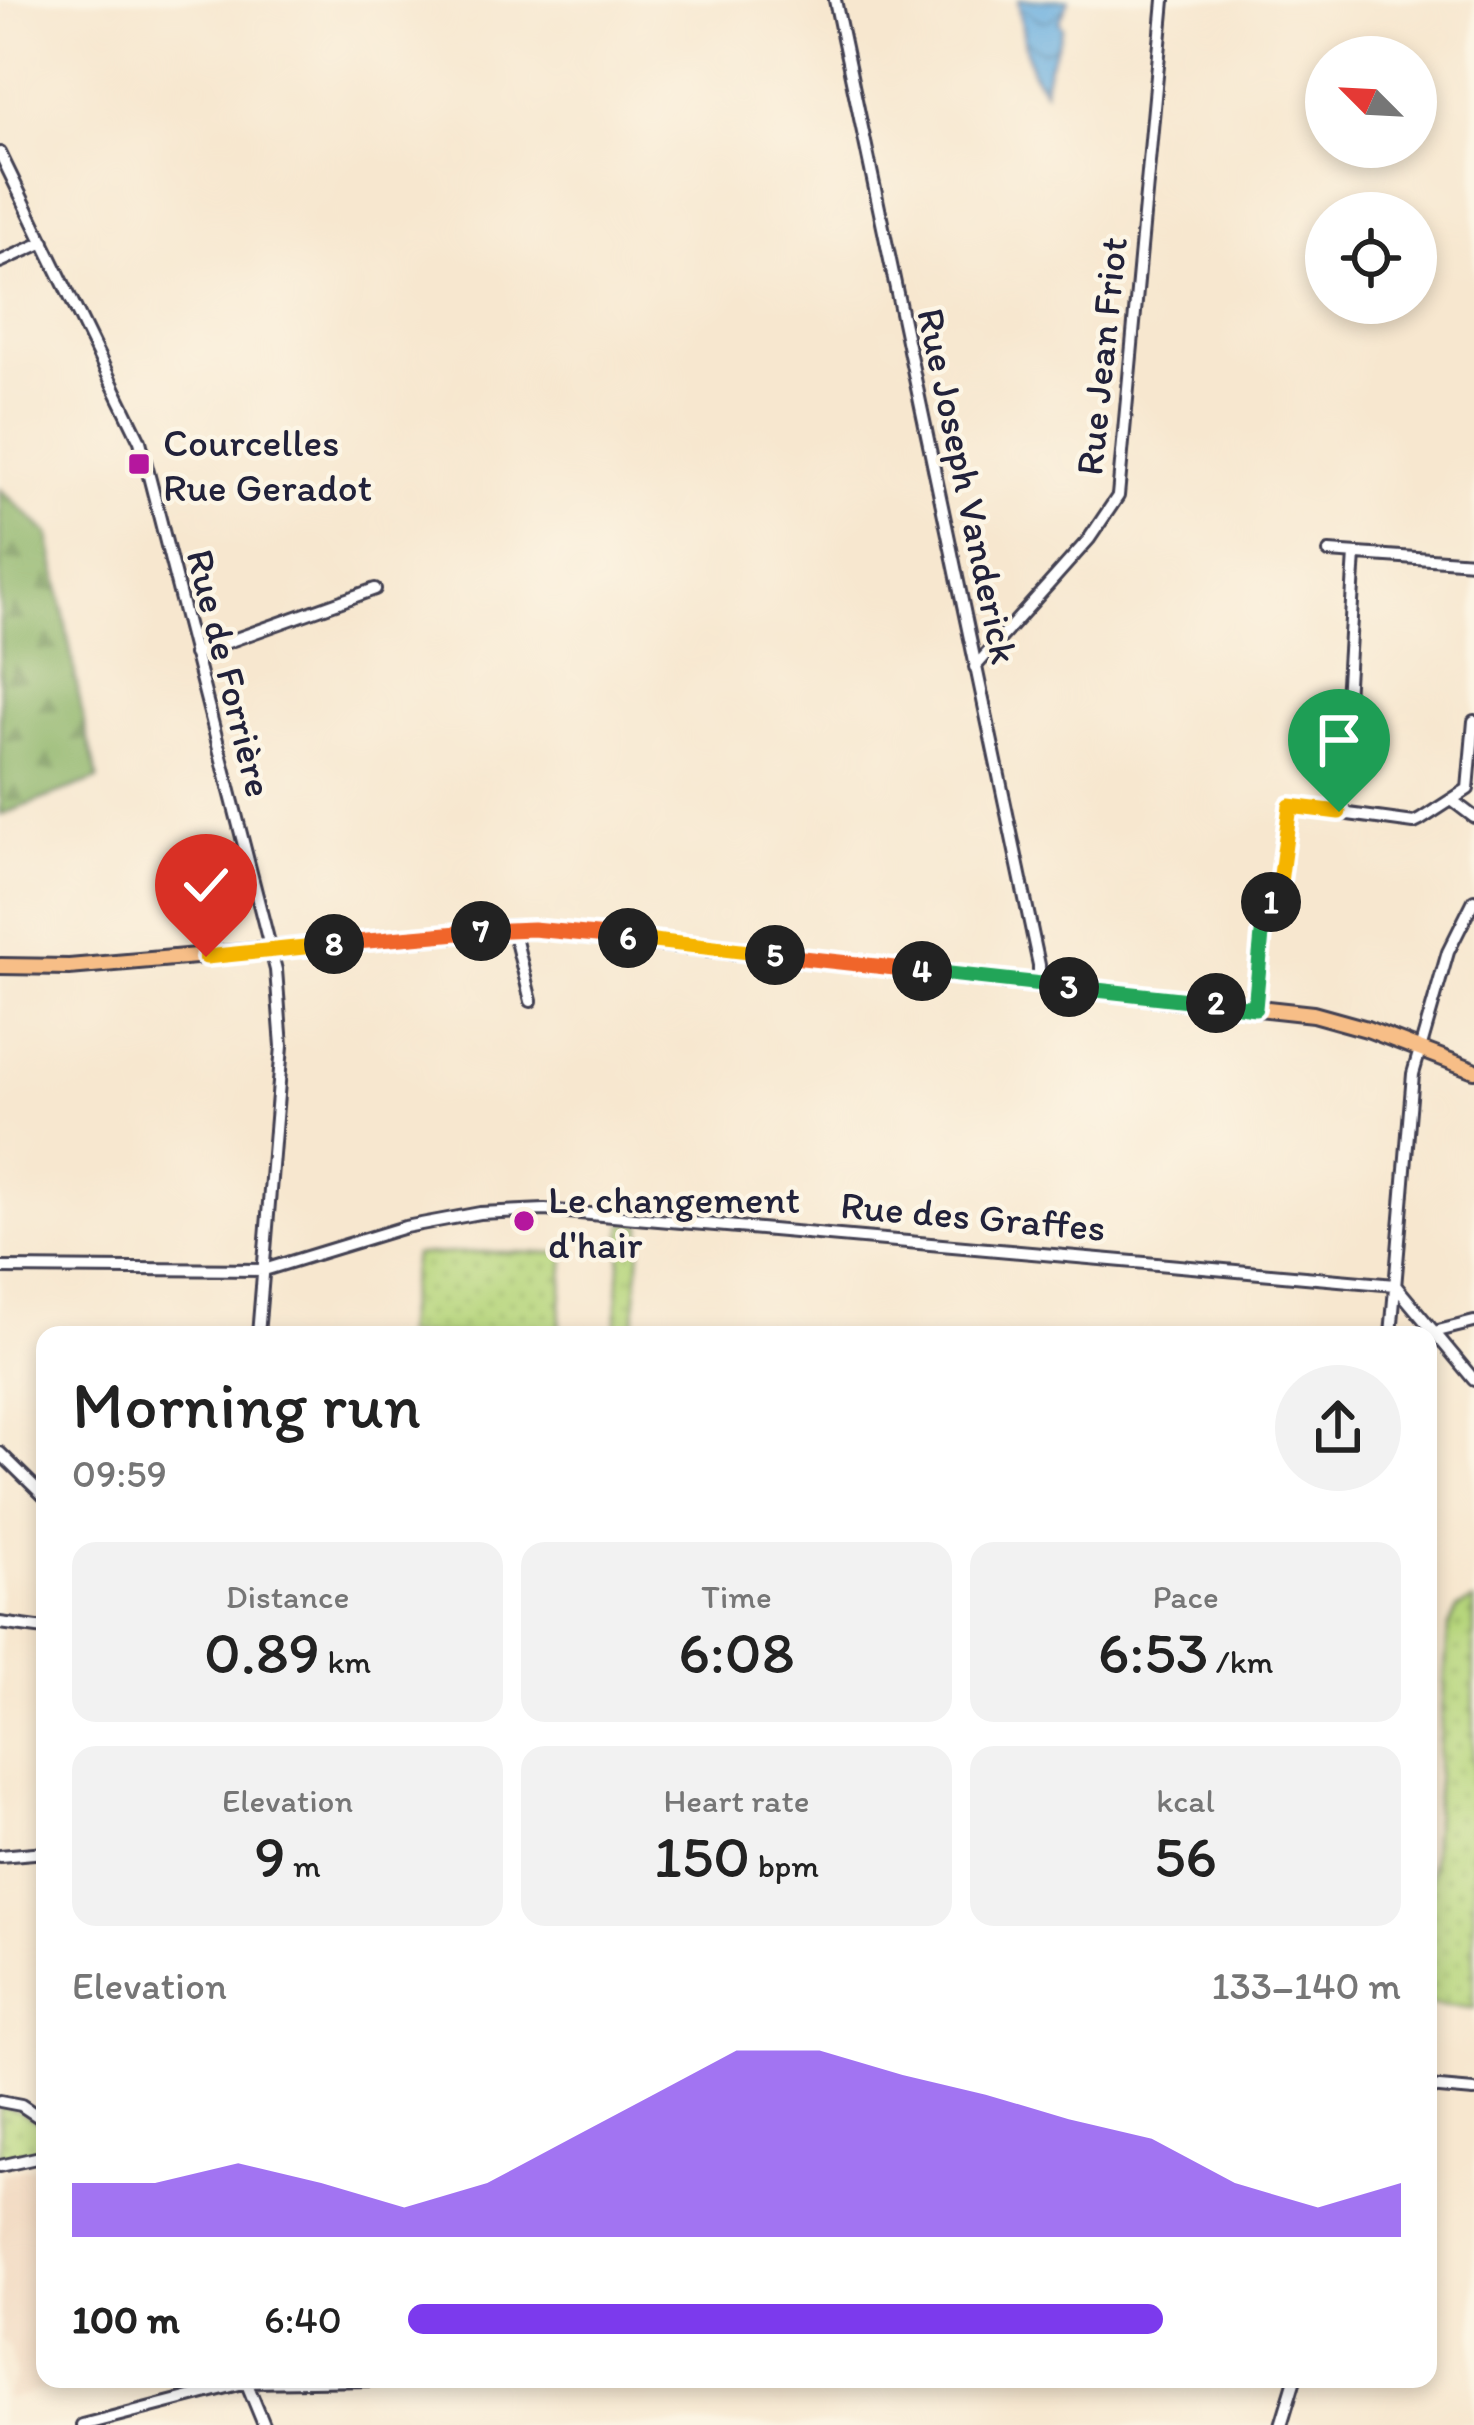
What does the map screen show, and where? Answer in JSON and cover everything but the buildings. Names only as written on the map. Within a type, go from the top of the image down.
[{"type":"main road","points":[[0,966],[69,967],[513,928],[1323,1016],[1474,1070]]},
{"type":"street","name":"Rue Joseph Vanderick","points":[[835,0],[1039,965],[1039,984]]},
{"type":"street","name":"Rue Jean Friot","points":[[976,667],[1066,567],[1118,496],[1164,0]]},
{"type":"street","name":"Rue de Forrière","points":[[0,153],[140,441],[271,951],[282,1046],[259,1326]]},
{"type":"street","points":[[0,262],[44,242]]},
{"type":"street","points":[[1328,552],[1474,562]]},
{"type":"street","points":[[1339,812],[1355,554]]},
{"type":"street","points":[[194,654],[375,590]]},
{"type":"street","points":[[1255,1008],[1264,913],[1279,890],[1290,806],[1414,823],[1468,789],[1474,721]]},
{"type":"street","points":[[1453,801],[1474,817]]},
{"type":"street","points":[[1391,1326],[1413,1074],[1448,952],[1474,901]]},
{"type":"street","points":[[513,928],[531,1001]]},
{"type":"street","name":"Rue des Graffes","points":[[0,1268],[264,1270],[405,1227],[480,1214],[545,1210],[1395,1285]]},
{"type":"street","points":[[1395,1285],[1429,1326]]},
{"type":"street","points":[[1437,1331],[1474,1322]]},
{"type":"street","points":[[1437,1336],[1474,1380]]},
{"type":"street","points":[[0,1453],[36,1488]]},
{"type":"street","points":[[0,1623],[36,1628]]},
{"type":"street","points":[[0,1856],[36,1853]]},
{"type":"street","points":[[1437,2088],[1474,2091]]},
{"type":"street","points":[[0,2101],[21,2105],[36,2115]]},
{"type":"street","points":[[0,2166],[36,2158]]},
{"type":"street","points":[[82,2425],[203,2388]]},
{"type":"street","points":[[249,2388],[264,2425]]},
{"type":"street","points":[[1281,2425],[1292,2388]]},
{"type":"shaded area","points":[[36,2166],[36,2388],[51,2388],[9,2399],[5,2396],[16,2377],[10,2347],[0,2339],[0,2175]]},
{"type":"green space","points":[[0,489],[49,534],[98,779],[0,815]]},
{"type":"green space","points":[[623,1223],[642,1225],[634,1326],[616,1326]]},
{"type":"green space","points":[[565,1253],[560,1326],[404,1326],[414,1255]]},
{"type":"green space","points":[[1474,1601],[1474,2008],[1437,2005],[1437,1783],[1448,1628],[1457,1609]]},
{"type":"green space","points":[[0,2107],[36,2122],[36,2152],[0,2161]]},
{"type":"water","points":[[1018,0],[1069,0],[1059,22],[1063,27],[1044,91],[1028,59]]},
{"type":"place","name":"Courcelles Rue Geradot","points":[[139,464]]},
{"type":"place","name":"Le changement d'hair","points":[[524,1221]]},
{"type":"route","points":[[206,957],[513,928],[1255,1008],[1264,913],[1279,890],[1290,806],[1339,812]]}]
